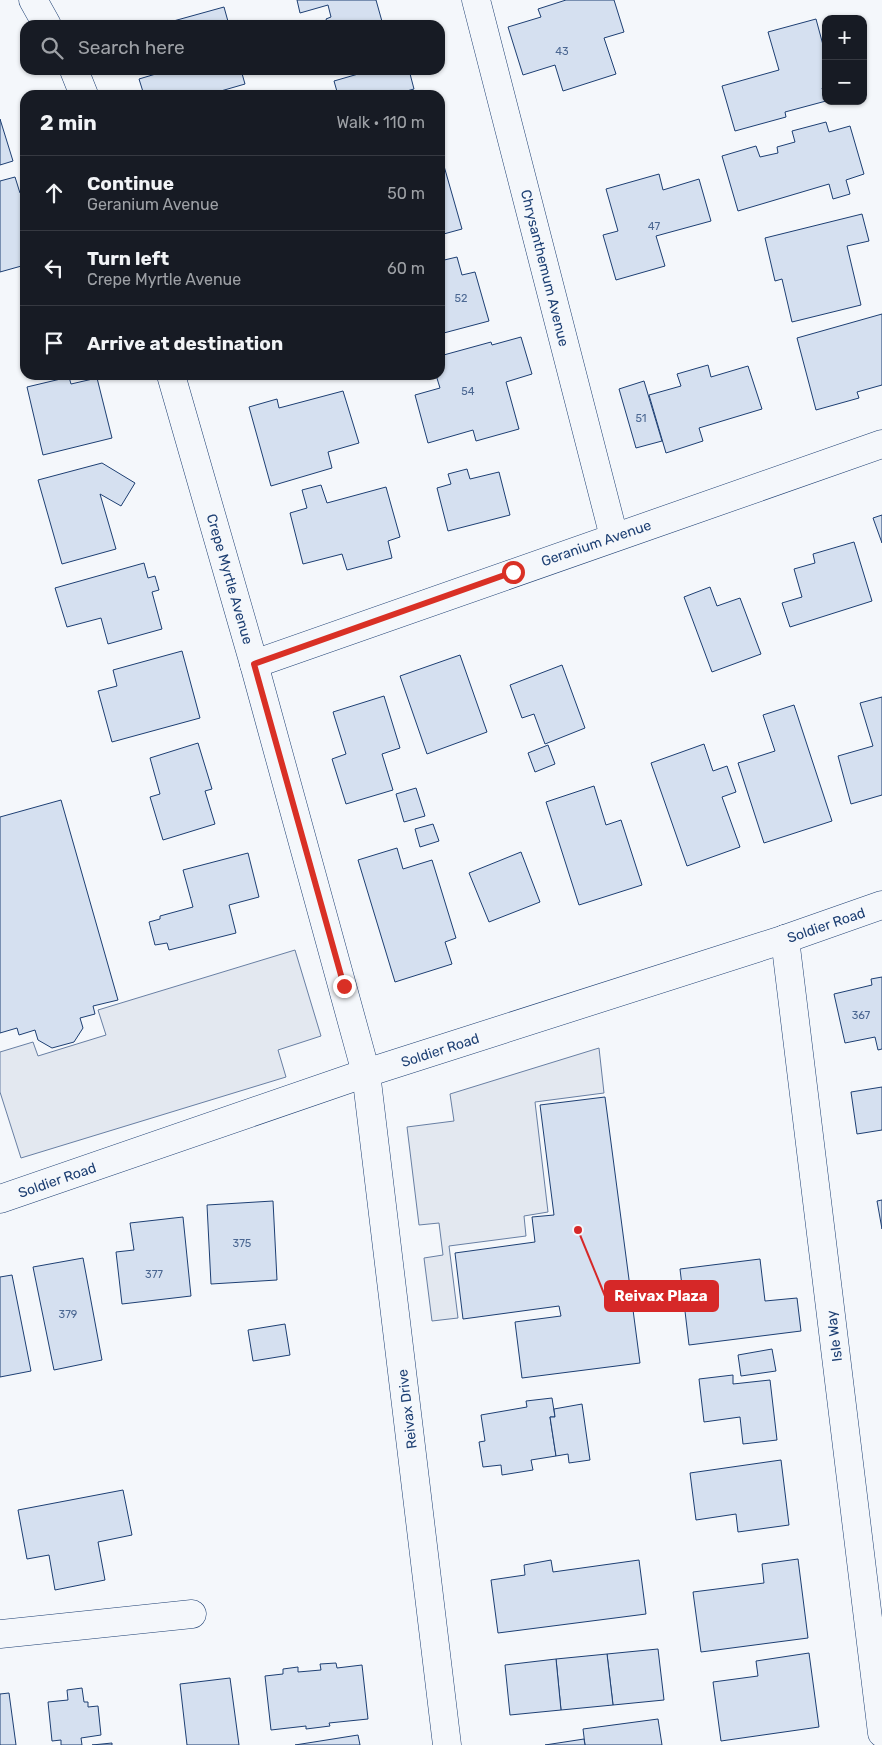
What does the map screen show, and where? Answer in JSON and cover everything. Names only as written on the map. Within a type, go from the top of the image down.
[{"type":"street","points":[[33,0],[45,20]]},
{"type":"street","name":"Chrysanthemum Avenue","points":[[476,0],[614,537]]},
{"type":"street","points":[[76,75],[82,90]]},
{"type":"street","name":"Crepe Myrtle Avenue","points":[[172,380],[254,664],[366,1073]]},
{"type":"street","name":"Geranium Avenue","points":[[254,664],[882,444]]},
{"type":"street","name":"Soldier Road","points":[[0,1199],[366,1073],[785,939],[882,905]]},
{"type":"street","name":"Isle Way","points":[[785,939],[882,1733]]},
{"type":"street","name":"Reivax Drive","points":[[366,1073],[447,1745]]},
{"type":"street","points":[[0,1634],[192,1614]]},
{"type":"shaded area","points":[[295,950],[321,1036],[278,1050],[286,1077],[21,1158],[0,1092],[0,1052],[33,1042],[38,1056],[106,1035],[98,1010]]},
{"type":"shaded area","points":[[599,1048],[604,1093],[535,1102],[548,1212],[524,1216],[526,1236],[449,1246],[458,1318],[432,1321],[424,1258],[443,1255],[439,1223],[419,1225],[407,1127],[454,1121],[450,1094]]},
{"type":"building","points":[[297,0],[376,0],[382,20],[326,20],[331,17],[328,5],[300,13]]},
{"type":"building","points":[[566,0],[614,0],[624,32],[604,38],[616,74],[563,91],[555,65],[523,75],[508,27],[541,17],[538,9]]},
{"type":"building","points":[[224,7],[228,20],[177,20]]},
{"type":"building","points":[[816,19],[822,41],[822,102],[785,112],[786,117],[735,131],[722,86],[779,70],[768,32]]},
{"type":"building","points":[[152,75],[242,75],[245,84],[224,90],[142,90],[139,79]]},
{"type":"building","points":[[355,75],[410,75],[414,89],[337,90],[334,81]]},
{"type":"building","points":[[0,119],[13,161],[0,165]]},
{"type":"building","points":[[826,122],[829,132],[850,126],[864,174],[846,180],[850,194],[833,199],[829,184],[738,211],[722,156],[756,146],[760,157],[778,153],[777,147],[795,142],[792,131]]},
{"type":"building","points":[[445,170],[462,229],[445,234]]},
{"type":"building","points":[[659,174],[663,190],[699,179],[711,221],[656,236],[665,266],[616,280],[603,235],[618,231],[606,189]]},
{"type":"building","points":[[15,177],[20,193],[20,266],[0,272],[0,181]]},
{"type":"building","points":[[862,214],[869,241],[847,246],[861,305],[792,322],[782,279],[775,281],[765,238]]},
{"type":"building","points":[[457,257],[462,275],[475,272],[489,321],[445,333],[445,260]]},
{"type":"building","points":[[882,314],[882,385],[857,392],[859,398],[816,410],[797,338]]},
{"type":"building","points":[[521,337],[532,374],[506,382],[519,429],[476,441],[473,430],[428,443],[415,395],[440,388],[438,380],[445,380],[445,355],[491,342],[492,345]]},
{"type":"building","points":[[708,365],[711,377],[748,366],[762,409],[699,428],[703,441],[666,453],[649,395],[681,386],[677,374]]},
{"type":"building","points":[[56,380],[70,380],[71,384],[98,380],[112,438],[43,455],[27,387]]},
{"type":"building","points":[[644,381],[662,441],[636,448],[619,389]]},
{"type":"building","points":[[343,391],[359,443],[328,452],[332,468],[271,486],[249,407],[277,399],[279,408]]},
{"type":"building","points":[[102,463],[135,483],[121,506],[100,494],[116,549],[62,564],[38,480]]},
{"type":"building","points":[[467,469],[470,479],[499,472],[510,515],[448,531],[437,488],[451,484],[448,474]]},
{"type":"building","points":[[321,485],[327,503],[386,487],[400,537],[388,541],[392,558],[347,570],[342,554],[303,564],[290,513],[307,508],[302,490]]},
{"type":"building","points":[[882,515],[882,543],[873,518]]},
{"type":"building","points":[[854,542],[872,601],[790,627],[782,603],[802,597],[794,569],[815,563],[813,554]]},
{"type":"building","points":[[144,563],[148,578],[155,576],[159,590],[152,592],[162,629],[108,644],[101,618],[67,627],[55,588]]},
{"type":"building","points":[[710,587],[717,606],[740,598],[761,654],[712,672],[684,597]]},
{"type":"building","points":[[182,651],[200,718],[112,742],[98,691],[117,686],[113,670]]},
{"type":"building","points":[[460,655],[487,732],[427,754],[400,676]]},
{"type":"building","points":[[562,665],[585,728],[545,744],[534,714],[522,718],[510,685]]},
{"type":"building","points":[[384,696],[400,748],[382,754],[393,790],[346,804],[332,759],[346,754],[333,712]]},
{"type":"building","points":[[882,697],[882,795],[851,804],[838,756],[873,746],[860,703]]},
{"type":"building","points":[[794,705],[832,821],[764,843],[738,763],[775,751],[763,715]]},
{"type":"building","points":[[198,743],[212,789],[205,791],[215,824],[163,840],[150,797],[160,794],[150,758]]},
{"type":"building","points":[[704,744],[713,771],[727,766],[736,792],[722,797],[740,847],[687,866],[651,763]]},
{"type":"building","points":[[548,745],[555,764],[535,772],[528,753]]},
{"type":"building","points":[[594,786],[606,825],[621,820],[642,885],[579,905],[546,802]]},
{"type":"building","points":[[416,788],[425,816],[404,822],[396,794]]},
{"type":"building","points":[[61,800],[118,1000],[93,1006],[95,1014],[80,1018],[83,1028],[74,1042],[52,1048],[38,1040],[35,1030],[19,1035],[17,1028],[0,1033],[0,817]]},
{"type":"building","points":[[433,824],[439,841],[420,847],[415,829]]},
{"type":"building","points":[[397,848],[403,869],[432,860],[456,938],[445,942],[452,964],[395,982],[358,860]]},
{"type":"building","points":[[521,852],[540,902],[489,922],[469,873]]},
{"type":"building","points":[[248,853],[259,897],[229,905],[236,933],[169,950],[167,943],[155,945],[149,922],[160,919],[160,916],[193,907],[183,870]]},
{"type":"building","points":[[882,977],[882,1049],[878,1050],[875,1037],[845,1043],[834,994],[872,985],[871,979]]},
{"type":"building","points":[[882,1087],[882,1130],[857,1134],[851,1092]]},
{"type":"building","points":[[605,1097],[640,1363],[522,1378],[515,1322],[561,1316],[559,1306],[463,1319],[455,1253],[535,1242],[532,1217],[554,1215],[540,1105]]},
{"type":"building","points":[[882,1200],[882,1229],[877,1201]]},
{"type":"building","points":[[273,1201],[277,1280],[211,1284],[207,1205]]},
{"type":"building","points":[[183,1217],[191,1296],[122,1304],[116,1252],[134,1250],[130,1223]]},
{"type":"building","points":[[83,1258],[102,1360],[54,1370],[33,1267]]},
{"type":"building","points":[[760,1259],[765,1301],[797,1298],[801,1331],[689,1345],[680,1269]]},
{"type":"building","points":[[12,1275],[31,1371],[0,1377],[0,1277]]},
{"type":"building","points":[[285,1324],[290,1355],[253,1361],[248,1330]]},
{"type":"building","points":[[772,1349],[776,1371],[741,1376],[738,1355]]},
{"type":"building","points":[[733,1375],[733,1384],[770,1380],[777,1440],[743,1444],[740,1417],[704,1422],[699,1379]]},
{"type":"building","points":[[552,1398],[555,1417],[550,1417],[556,1456],[531,1460],[533,1470],[502,1475],[501,1465],[483,1467],[479,1442],[485,1441],[481,1415],[527,1407],[526,1401]]},
{"type":"building","points":[[582,1404],[590,1460],[569,1463],[568,1454],[556,1456],[550,1417],[555,1417],[554,1409]]},
{"type":"building","points":[[781,1460],[789,1525],[738,1532],[736,1514],[696,1520],[690,1473]]},
{"type":"building","points":[[123,1490],[132,1535],[98,1542],[105,1580],[55,1590],[49,1555],[27,1559],[18,1510]]},
{"type":"building","points":[[798,1559],[808,1638],[701,1652],[693,1592],[764,1583],[762,1564]]},
{"type":"building","points":[[551,1560],[553,1572],[639,1560],[646,1614],[498,1633],[491,1580],[525,1575],[524,1565]]},
{"type":"building","points":[[658,1649],[664,1700],[613,1705],[607,1654]]},
{"type":"building","points":[[809,1653],[819,1727],[721,1741],[713,1682],[758,1676],[756,1661]]},
{"type":"building","points":[[607,1654],[613,1705],[561,1710],[556,1659]]},
{"type":"building","points":[[556,1659],[561,1710],[510,1715],[505,1665]]},
{"type":"building","points":[[336,1663],[337,1668],[362,1665],[368,1719],[329,1723],[330,1726],[306,1729],[306,1726],[271,1730],[265,1676],[283,1674],[283,1669],[298,1667],[298,1672],[321,1670],[320,1664]]},
{"type":"building","points":[[230,1678],[239,1745],[187,1745],[180,1684]]},
{"type":"building","points":[[82,1688],[84,1702],[88,1702],[88,1707],[98,1706],[101,1735],[81,1738],[82,1745],[61,1745],[61,1740],[52,1741],[48,1702],[68,1700],[67,1690]]},
{"type":"building","points":[[9,1693],[16,1745],[0,1745],[0,1694]]},
{"type":"building","points":[[658,1719],[662,1745],[585,1745],[583,1729]]},
{"type":"building","points":[[358,1735],[360,1745],[295,1745]]},
{"type":"building","points":[[584,1739],[585,1745],[545,1745]]},
{"type":"building","points":[[112,1743],[112,1745],[92,1745]]},
{"type":"place","name":"Reivax Plaza","points":[[578,1230]]},
{"type":"route","points":[[344,986],[254,664],[513,572]]}]
